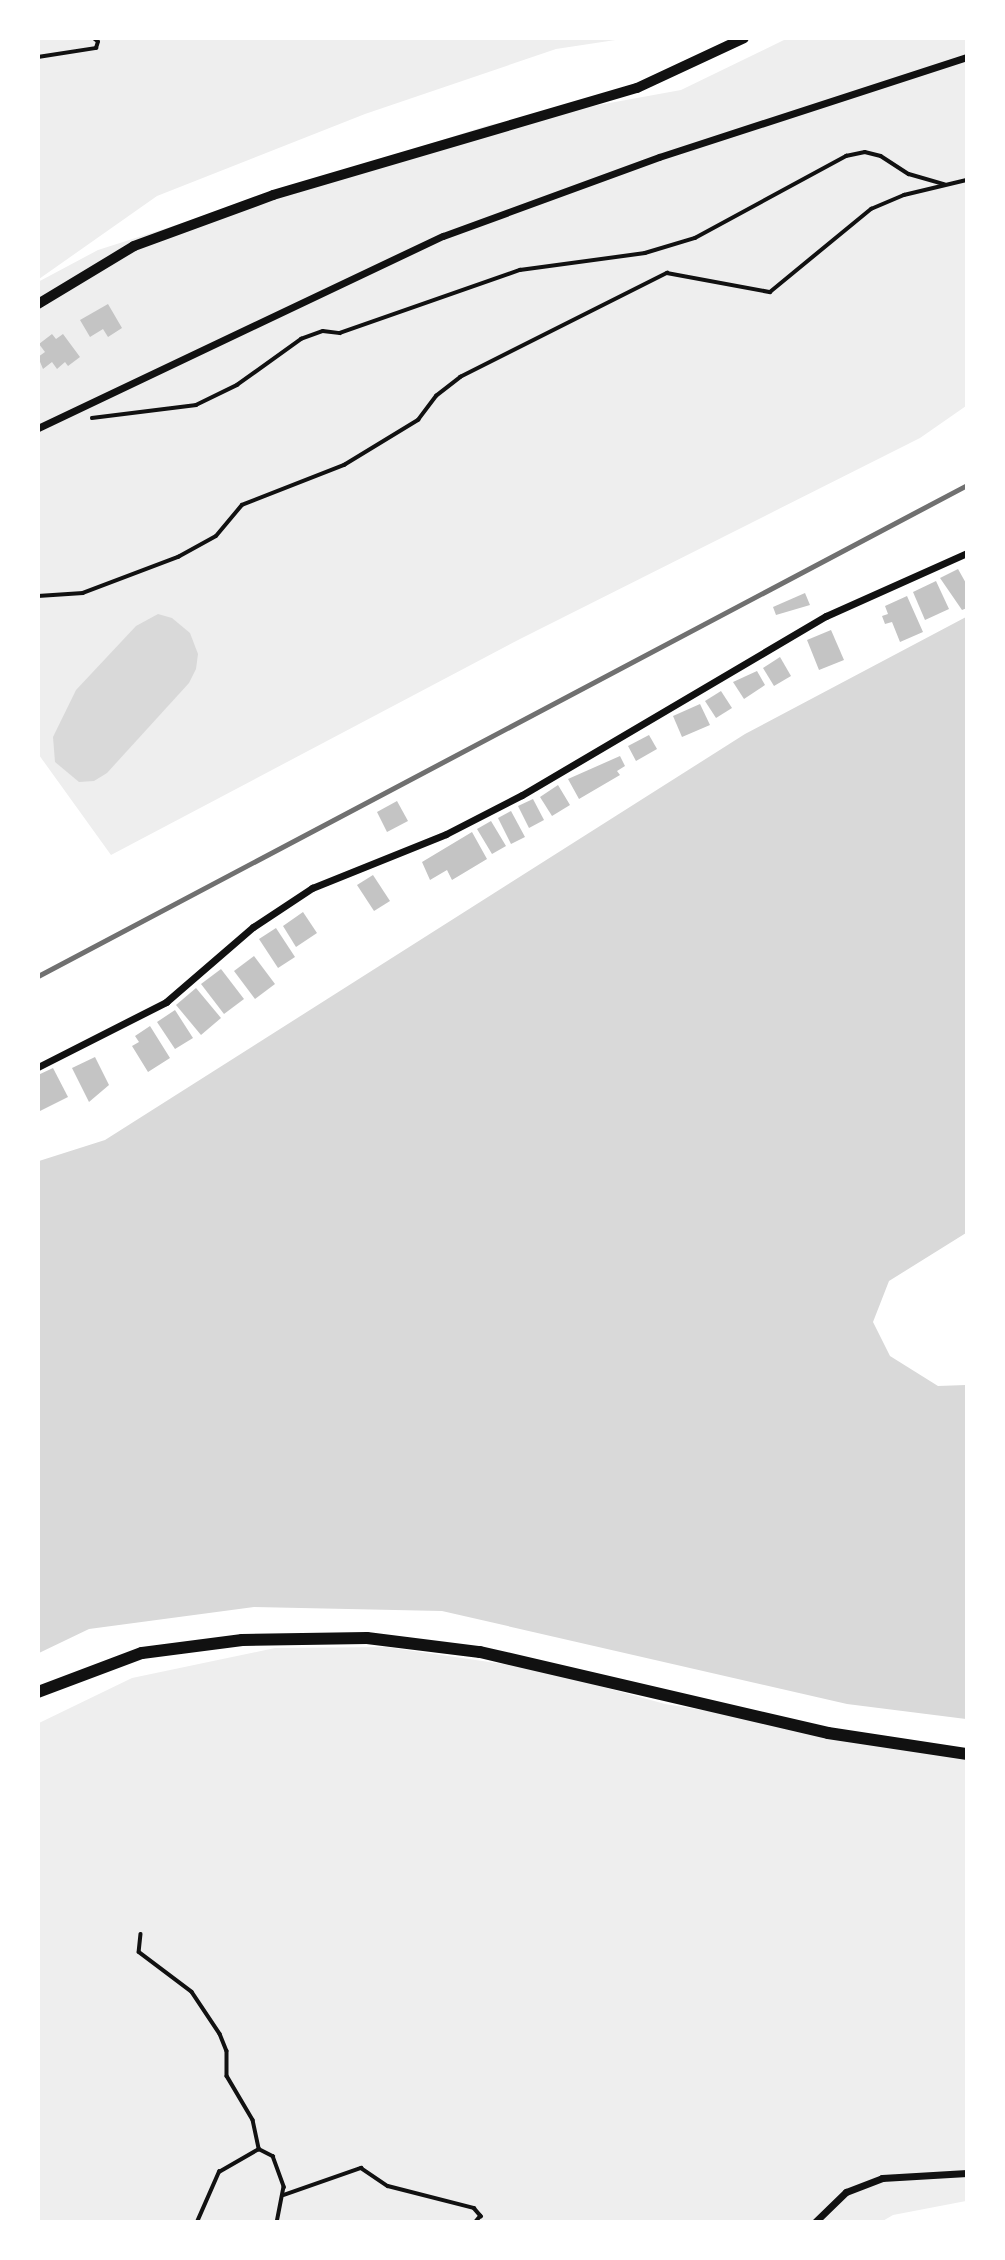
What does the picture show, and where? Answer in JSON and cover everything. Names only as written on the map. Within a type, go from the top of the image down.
[{"type":"main road","points":[[38,304],[134,246],[273,195],[637,88],[744,38]]},
{"type":"main road","points":[[38,1692],[142,1653],[242,1640],[367,1638],[480,1652],[828,1733],[967,1754]]},
{"type":"street","points":[[38,428],[443,236],[659,157],[967,57]]},
{"type":"street","points":[[38,1067],[166,1002],[253,928],[312,888],[489,812],[826,616],[967,553]]},
{"type":"street","points":[[815,2221],[846,2192],[882,2178],[967,2173]]},
{"type":"path","points":[[38,57],[96,48],[99,42],[93,38]]},
{"type":"path","points":[[64,417],[68,425],[104,415],[196,405],[237,385],[301,339],[323,331],[341,333],[520,270],[645,253],[695,239],[846,156],[865,152],[931,183],[950,184]]},
{"type":"path","points":[[38,596],[83,593],[178,557],[216,536],[242,505],[344,465],[408,427],[460,377],[667,273],[770,292],[871,209],[904,195],[967,180]]},
{"type":"path","points":[[141,1934],[139,1952],[192,1992],[220,2034],[227,2051],[227,2076],[253,2120],[259,2149]]},
{"type":"path","points":[[197,2221],[219,2172],[259,2149]]},
{"type":"path","points":[[259,2149],[273,2156],[284,2195],[277,2221]]},
{"type":"path","points":[[284,2195],[361,2168],[388,2186],[474,2208],[481,2216],[476,2221]]},
{"type":"shaded area","points":[[39,39],[622,39],[556,49],[365,114],[157,196],[39,279]]},
{"type":"shaded area","points":[[786,39],[966,39],[966,406],[920,438],[520,639],[111,855],[39,755],[38,282],[98,250],[489,125],[681,90]]},
{"type":"shaded area","points":[[158,614],[172,618],[190,633],[198,654],[196,669],[189,683],[107,773],[94,781],[79,782],[55,762],[53,737],[76,690],[136,626]]},
{"type":"shaded area","points":[[966,617],[966,1233],[889,1281],[873,1322],[890,1356],[938,1386],[966,1385],[966,1719],[847,1704],[442,1611],[254,1607],[89,1629],[39,1653],[39,1161],[105,1140],[745,734]]},
{"type":"shaded area","points":[[386,1647],[538,1669],[665,1704],[966,1753],[966,2201],[893,2215],[881,2222],[39,2222],[39,1723],[132,1678],[275,1648]]},
{"type":"building","points":[[108,304],[122,328],[108,337],[103,329],[90,337],[80,320]]},
{"type":"building","points":[[52,334],[56,339],[63,334],[80,357],[68,366],[65,362],[57,369],[52,362],[43,369],[38,357],[45,352],[39,344]]},
{"type":"building","points":[[958,569],[967,585],[967,608],[962,610],[940,578]]},
{"type":"building","points":[[936,581],[949,609],[925,620],[913,592]]},
{"type":"building","points":[[805,593],[810,605],[776,615],[773,607]]},
{"type":"building","points":[[907,596],[923,632],[900,642],[892,622],[885,624],[882,616],[888,614],[885,606]]},
{"type":"building","points":[[831,630],[844,660],[819,670],[807,640]]},
{"type":"building","points":[[780,657],[791,676],[774,686],[763,668]]},
{"type":"building","points":[[757,671],[765,685],[744,699],[733,682]]},
{"type":"building","points":[[721,691],[732,708],[716,718],[705,701]]},
{"type":"building","points":[[700,704],[710,725],[682,737],[673,716]]},
{"type":"building","points":[[649,735],[657,749],[636,761],[628,746]]},
{"type":"building","points":[[620,756],[625,766],[617,771],[620,775],[579,799],[568,779]]},
{"type":"building","points":[[558,785],[570,805],[552,816],[540,797]]},
{"type":"building","points":[[533,799],[544,820],[529,828],[518,806]]},
{"type":"building","points":[[397,801],[408,821],[387,832],[377,812]]},
{"type":"building","points":[[511,811],[525,837],[511,844],[498,818]]},
{"type":"building","points":[[491,821],[506,846],[492,854],[477,829]]},
{"type":"building","points":[[472,832],[487,859],[452,880],[447,870],[430,880],[422,862]]},
{"type":"building","points":[[373,875],[390,901],[374,911],[357,885]]},
{"type":"building","points":[[303,912],[317,933],[296,947],[283,926]]},
{"type":"building","points":[[276,928],[295,957],[278,968],[259,939]]},
{"type":"building","points":[[254,956],[275,984],[255,999],[234,971]]},
{"type":"building","points":[[221,969],[244,999],[224,1014],[201,984]]},
{"type":"building","points":[[196,988],[221,1018],[201,1035],[176,1005]]},
{"type":"building","points":[[175,1010],[193,1038],[175,1049],[157,1022]]},
{"type":"building","points":[[150,1026],[170,1058],[148,1072],[132,1046],[139,1042],[135,1036]]},
{"type":"building","points":[[95,1057],[109,1085],[89,1102],[72,1068]]},
{"type":"building","points":[[53,1068],[68,1097],[38,1112],[38,1075]]},
{"type":"railway","points":[[38,976],[967,485]]}]
